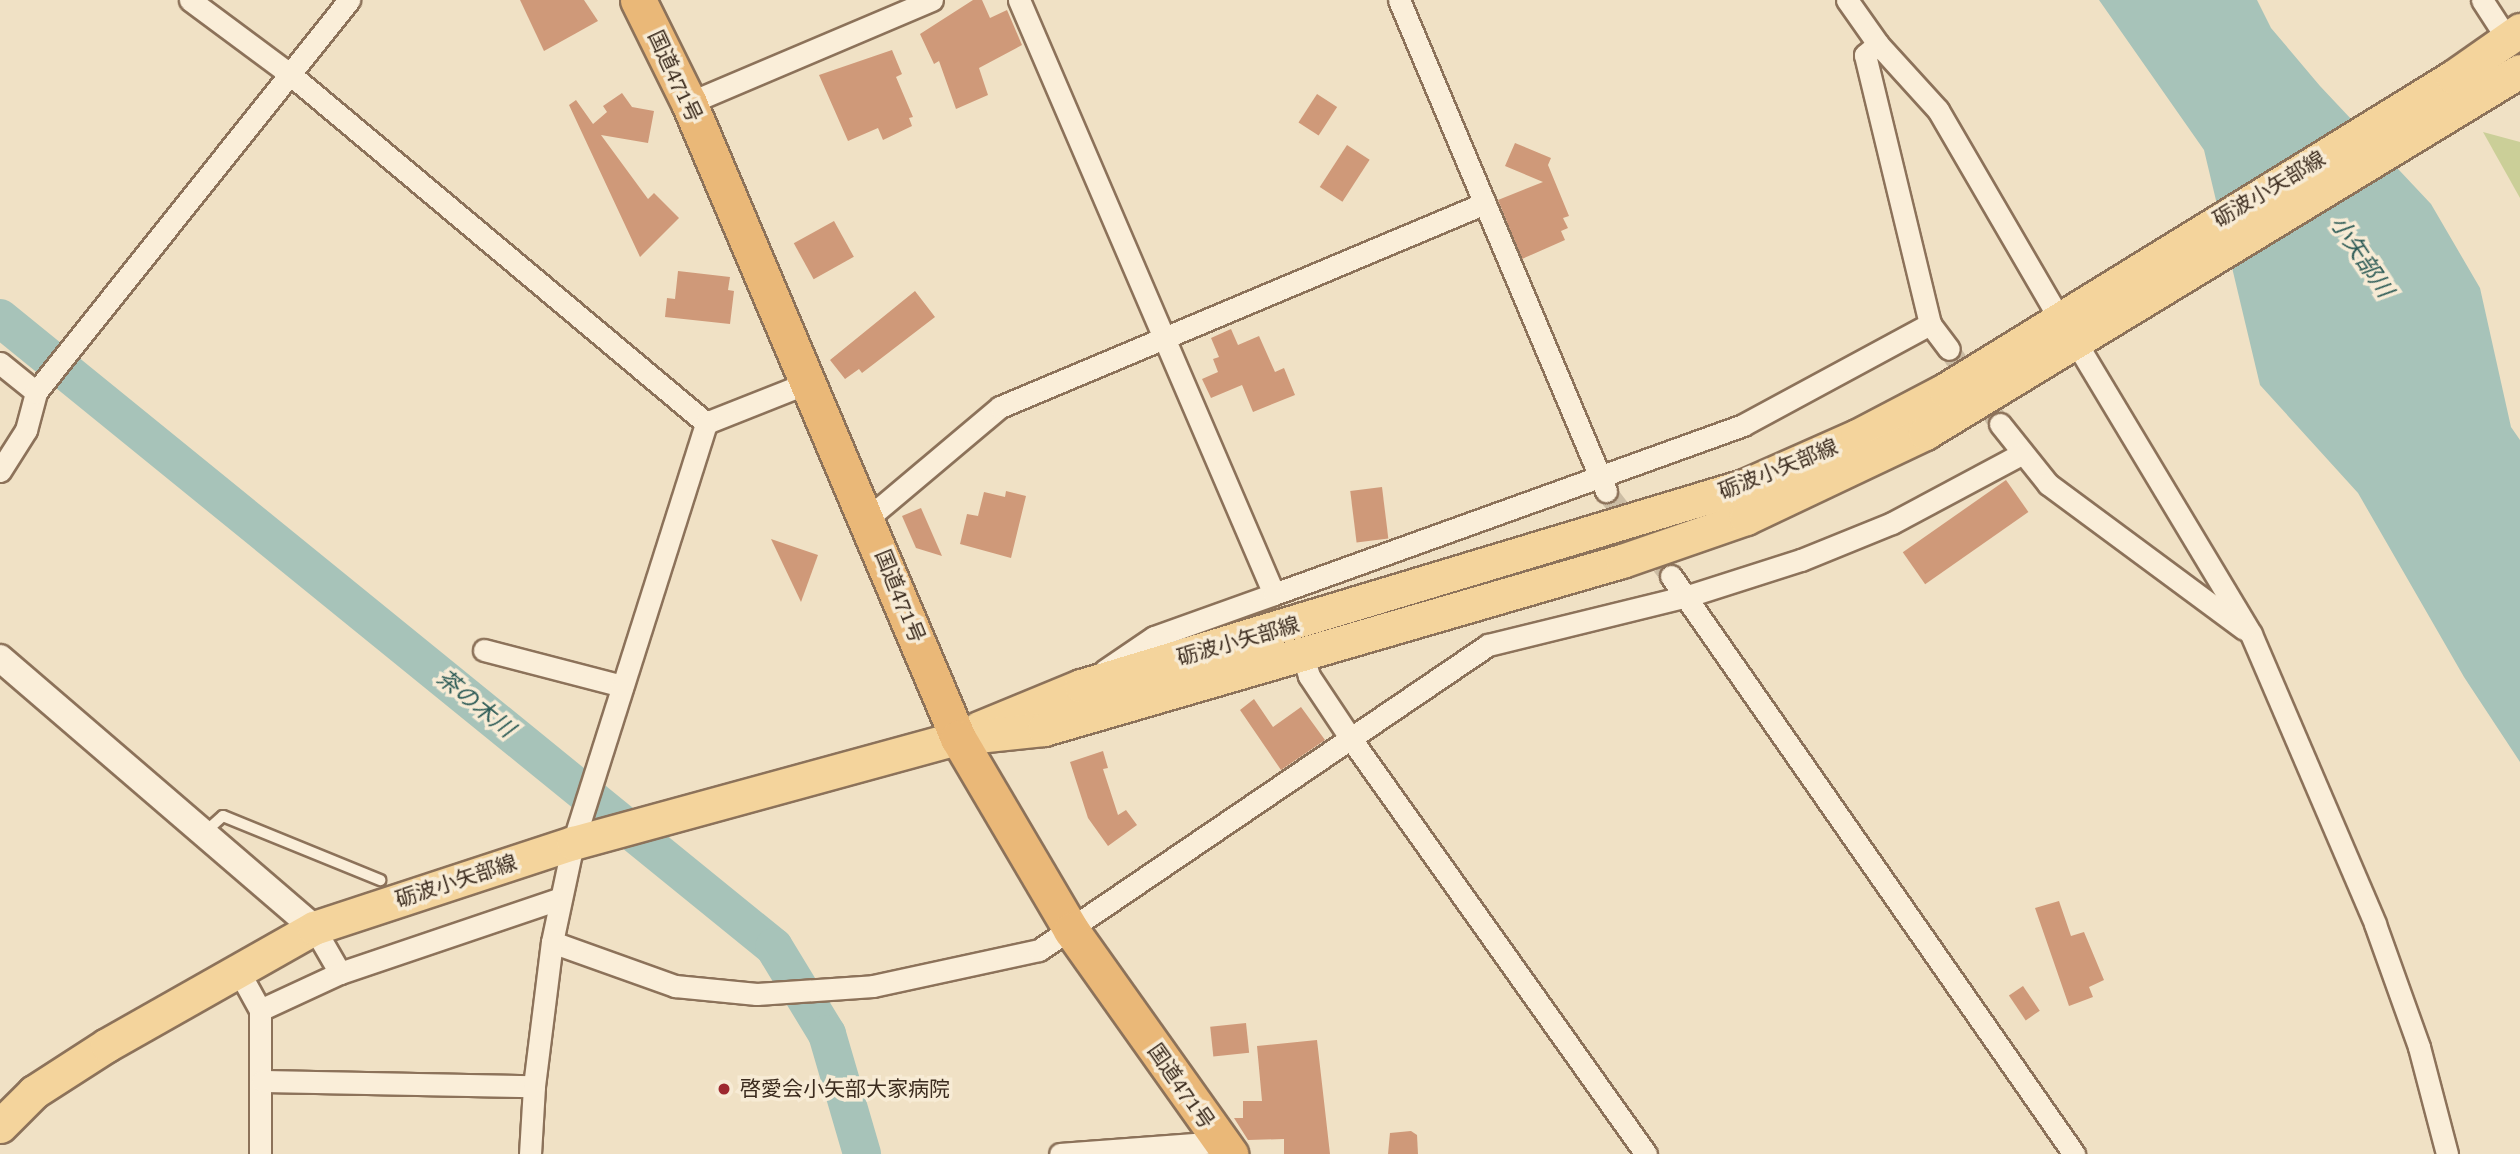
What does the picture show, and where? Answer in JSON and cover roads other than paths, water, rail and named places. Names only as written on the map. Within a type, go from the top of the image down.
[{"type":"highway","name":"国道471号","points":[[639,0],[689,103],[807,383],[868,518],[958,738],[1071,930],[1225,1148]]},
{"type":"main road","name":"砺波小矢部線","points":[[0,1126],[34,1092],[65,1072],[314,928],[573,843],[667,816],[958,738],[1044,729],[1622,561],[1746,518],[1925,433],[2076,324],[2461,88],[2513,34]]},
{"type":"main road","name":"砺波小矢部線","points":[[2461,88],[2520,71]]},
{"type":"main road","name":"砺波小矢部線","points":[[958,738],[1027,705],[1081,686],[1744,486],[1857,436],[2076,324]]},
{"type":"street","points":[[190,0],[291,75],[706,423]]},
{"type":"street","points":[[0,471],[26,430],[36,392],[349,0]]},
{"type":"street","points":[[689,103],[932,0]]},
{"type":"street","points":[[1019,0],[1274,594]]},
{"type":"street","points":[[1399,0],[1602,484]]},
{"type":"street","points":[[1847,0],[1878,44],[1938,110],[2076,324],[2251,634],[2375,923],[2419,1047],[2447,1154]]},
{"type":"street","points":[[2482,0],[2513,34]]},
{"type":"street","points":[[1878,44],[1865,55],[1930,324],[1949,349]]},
{"type":"street","points":[[868,518],[1000,407],[1485,203]]},
{"type":"street","points":[[1081,686],[1154,637],[1602,484],[1743,425],[1930,324]]},
{"type":"street","points":[[0,363],[36,392]]},
{"type":"street","points":[[706,423],[807,383]]},
{"type":"street","points":[[530,1154],[534,1086],[552,943],[573,843],[706,423]]},
{"type":"street","points":[[2000,424],[2021,454],[2048,484],[2251,634]]},
{"type":"street","points":[[552,943],[675,986],[757,994],[873,986],[1039,950],[1488,645],[1688,597],[1801,560],[1892,523],[2021,454]]},
{"type":"street","points":[[1671,576],[2074,1154]]},
{"type":"street","points":[[484,650],[622,686]]},
{"type":"street","points":[[1302,653],[1309,677],[1351,739],[1646,1154]]},
{"type":"street","points":[[0,658],[314,928],[340,973]]},
{"type":"street","points":[[260,1010],[340,973],[561,898]]},
{"type":"street","points":[[238,970],[260,1010],[260,1154]]},
{"type":"street","points":[[262,1081],[534,1086]]},
{"type":"street","points":[[1060,1154],[1225,1148]]},
{"type":"lane","points":[[204,833],[223,817],[380,880]]},
{"type":"water","name":"小矢部川","points":[[2099,0],[2257,0],[2271,28],[2320,86],[2431,204],[2480,288],[2511,427],[2520,440],[2520,762],[2464,677],[2358,493],[2260,385],[2204,150]]},
{"type":"waterway","name":"茶の木川","points":[[0,318],[774,947],[827,1034],[862,1154]]},
{"type":"tunnel","points":[[1949,349],[2000,424]]},
{"type":"tunnel","points":[[1606,491],[1671,576]]},
{"type":"place","name":"啓愛会小矢部大家病院","points":[[724,1089]]}]
